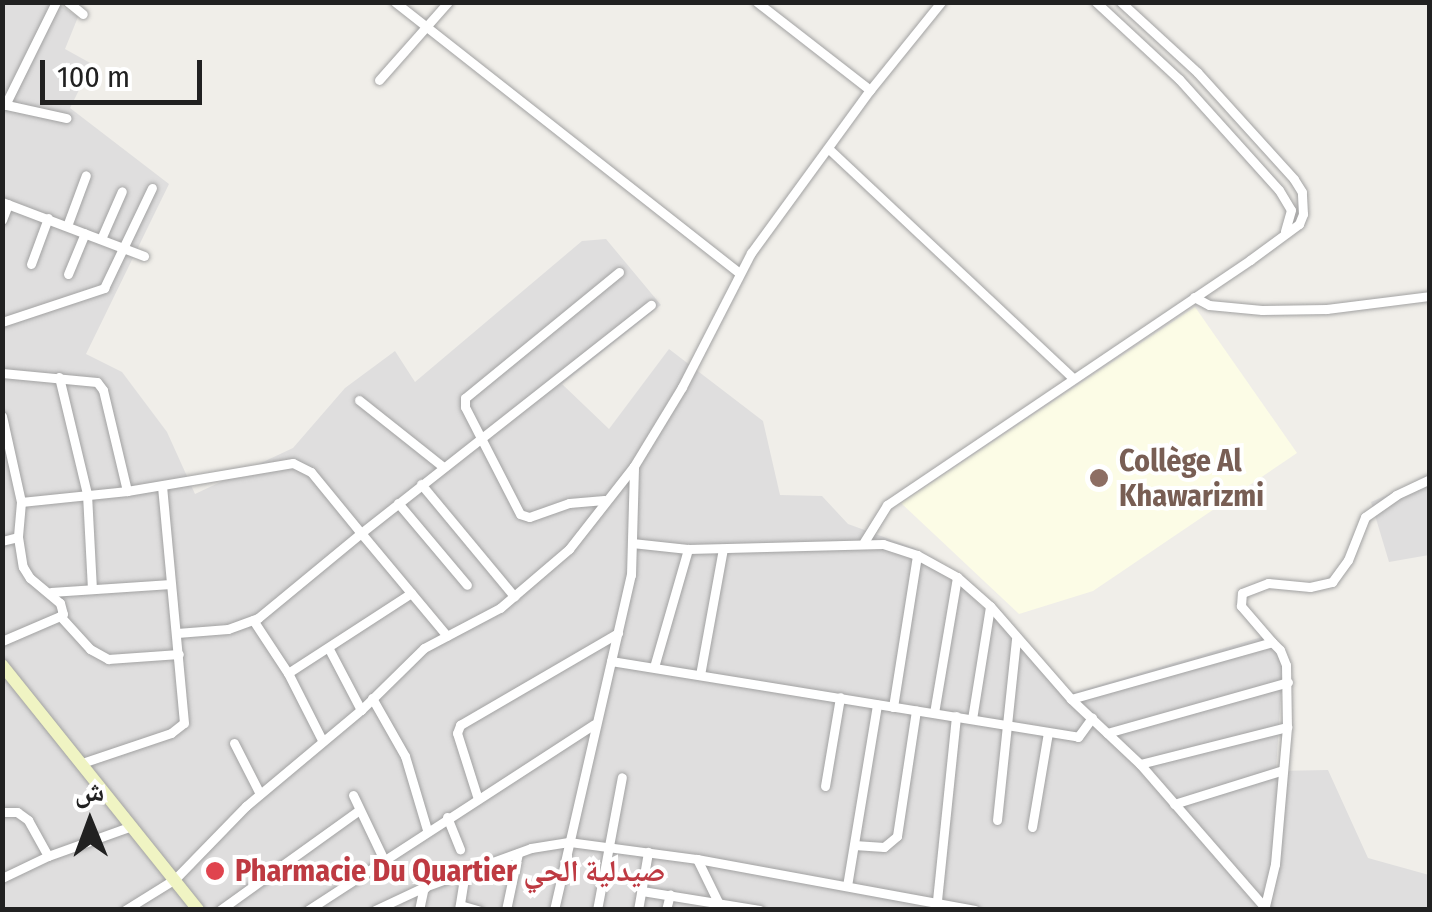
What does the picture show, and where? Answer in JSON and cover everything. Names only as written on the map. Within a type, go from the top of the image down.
[{"type":"main road","points":[[2,665],[198,910]]},
{"type":"street","points":[[56,2],[4,104],[66,118]]},
{"type":"street","points":[[68,2],[83,14]]},
{"type":"street","points":[[395,2],[739,273]]},
{"type":"street","points":[[379,80],[448,2]]},
{"type":"street","points":[[757,2],[870,90]]},
{"type":"street","points":[[125,910],[175,879],[260,794],[361,710],[424,648],[514,596],[569,549],[634,466],[682,387],[739,273],[870,90],[941,2]]},
{"type":"street","points":[[1096,2],[1179,80],[1279,190],[1291,210],[1283,236]]},
{"type":"street","points":[[864,542],[887,505],[1283,236],[1303,214],[1302,192],[1294,179],[1197,72],[1120,2]]},
{"type":"street","points":[[829,149],[1072,377]]},
{"type":"street","points":[[68,226],[86,175]]},
{"type":"street","points":[[2,322],[99,292],[108,285],[120,247],[152,188]]},
{"type":"street","points":[[101,239],[122,191]]},
{"type":"street","points":[[2,220],[5,203],[144,256]]},
{"type":"street","points":[[31,264],[48,218]]},
{"type":"street","points":[[68,274],[84,233]]},
{"type":"street","points":[[604,500],[568,503],[529,518],[520,514],[465,407],[468,392],[619,272]]},
{"type":"street","points":[[1194,296],[1228,308],[1278,310],[1327,310],[1406,296],[1430,296]]},
{"type":"street","points":[[177,633],[228,629],[278,605],[442,466],[651,304]]},
{"type":"street","points":[[2,373],[91,380],[103,390],[126,492]]},
{"type":"street","points":[[59,377],[87,494],[92,589]]},
{"type":"street","points":[[359,400],[442,466]]},
{"type":"street","points":[[2,416],[21,502],[18,537],[23,567],[64,608],[60,616],[2,640]]},
{"type":"street","points":[[21,502],[126,492],[293,463],[311,472],[447,636]]},
{"type":"street","points":[[554,910],[631,574],[634,466]]},
{"type":"street","points":[[1265,909],[1275,864],[1288,682],[1286,664],[1240,606],[1242,592],[1268,583],[1310,588],[1332,582],[1348,560],[1365,517],[1396,495],[1430,479]]},
{"type":"street","points":[[421,484],[514,596]]},
{"type":"street","points":[[82,763],[184,724],[162,486]]},
{"type":"street","points":[[398,503],[467,585]]},
{"type":"street","points":[[2,541],[18,537]]},
{"type":"street","points":[[632,543],[688,549],[864,542],[917,555],[957,577],[990,606],[1071,699],[1140,764],[1265,909]]},
{"type":"street","points":[[700,675],[723,548]]},
{"type":"street","points":[[654,668],[688,549]]},
{"type":"street","points":[[893,707],[917,555]]},
{"type":"street","points":[[934,713],[957,577]]},
{"type":"street","points":[[51,592],[171,584]]},
{"type":"street","points":[[288,672],[411,593]]},
{"type":"street","points":[[972,719],[990,606]]},
{"type":"street","points":[[60,616],[90,649],[108,660],[179,654]]},
{"type":"street","points":[[253,620],[288,672],[322,740]]},
{"type":"street","points":[[477,796],[458,733],[460,725],[618,633]]},
{"type":"street","points":[[997,820],[1010,726],[1016,639]]},
{"type":"street","points":[[1071,699],[1272,642]]},
{"type":"street","points":[[329,649],[361,710]]},
{"type":"street","points":[[611,660],[1078,737],[1092,718]]},
{"type":"street","points":[[1107,732],[1288,682]]},
{"type":"street","points":[[825,786],[840,697]]},
{"type":"street","points":[[372,698],[406,756],[427,830]]},
{"type":"street","points":[[847,886],[876,704]]},
{"type":"street","points":[[854,845],[884,847],[897,836],[916,710]]},
{"type":"street","points":[[936,906],[956,716]]},
{"type":"street","points":[[308,910],[477,796],[594,724]]},
{"type":"street","points":[[1140,764],[1287,728]]},
{"type":"street","points":[[1032,827],[1048,732]]},
{"type":"street","points":[[234,743],[260,794]]},
{"type":"street","points":[[1174,804],[1283,770]]},
{"type":"street","points":[[597,910],[622,777]]},
{"type":"street","points":[[352,794],[384,860]]},
{"type":"street","points":[[220,910],[358,811]]},
{"type":"street","points":[[2,812],[17,812],[28,820],[48,856]]},
{"type":"street","points":[[447,817],[460,850]]},
{"type":"street","points":[[2,878],[48,856],[132,826]]},
{"type":"street","points":[[375,910],[424,887],[518,853],[569,842],[697,859],[974,910]]},
{"type":"street","points":[[638,910],[648,852]]},
{"type":"street","points":[[506,910],[518,853]]},
{"type":"street","points":[[697,859],[720,906]]},
{"type":"street","points":[[465,872],[460,907],[478,910]]},
{"type":"street","points":[[419,910],[424,887]]},
{"type":"street","points":[[642,892],[759,910]]},
{"type":"street","points":[[666,910],[670,894]]},
{"type":"shaded area","points":[[2,3],[57,3],[78,17],[65,49],[92,64],[70,108],[169,184],[86,354],[122,372],[167,432],[195,494],[293,448],[345,388],[395,351],[415,382],[582,241],[606,239],[661,305],[562,384],[609,429],[669,349],[763,421],[780,495],[822,496],[848,524],[914,548],[961,586],[1069,694],[1272,634],[1283,662],[1276,771],[1328,770],[1368,858],[1429,875],[1429,909],[3,909]]},
{"type":"shaded area","name":"Collège Al Khawarizmi","points":[[1195,307],[1297,453],[1093,591],[1019,614],[901,503]]},
{"type":"shaded area","points":[[1429,477],[1429,555],[1389,562],[1371,502]]},
{"type":"place","name":"Collège Al Khawarizmi","points":[[1099,478]]},
{"type":"place","name":"Pharmacie Du Quartier صيدلية الحي","points":[[215,871]]}]
